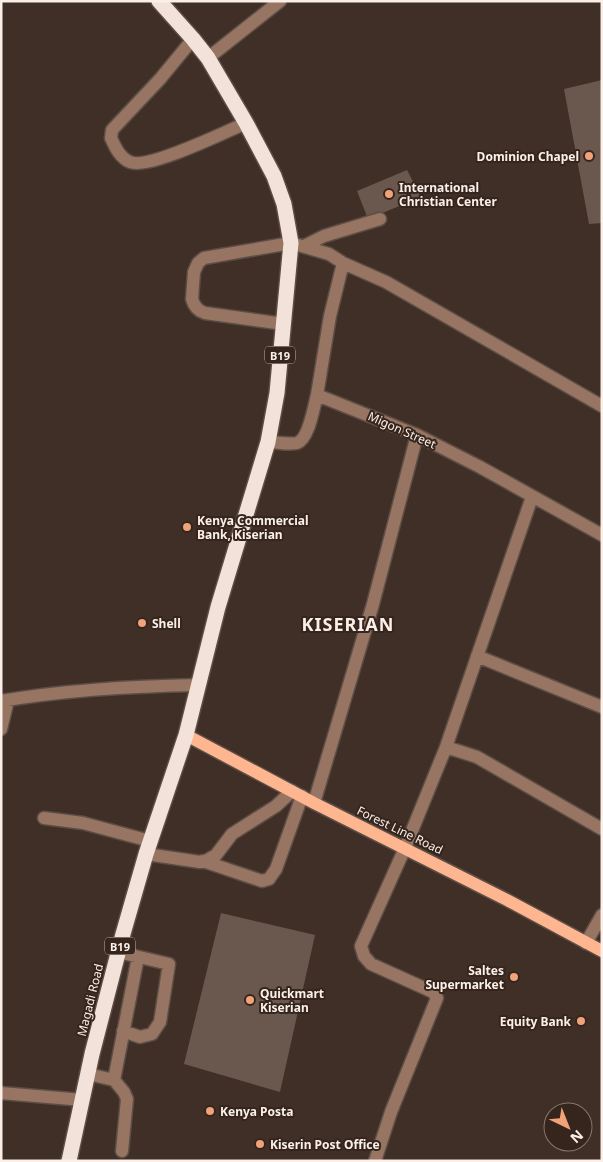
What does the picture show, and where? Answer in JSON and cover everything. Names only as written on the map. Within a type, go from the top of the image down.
[{"type":"highway","name":"B19","points":[[159,1],[193,38],[208,58],[246,123],[274,176],[298,244],[284,324],[277,393],[268,442],[218,607],[186,735]]},
{"type":"highway","name":"Magadi Road","points":[[69,1161],[118,952],[148,847],[186,735]]},
{"type":"main road","name":"Forest Line Road","points":[[186,735],[314,803],[491,892],[602,952]]},
{"type":"street","points":[[208,58],[280,1]]},
{"type":"street","points":[[193,38],[160,80],[112,130],[110,138],[116,148],[123,158],[130,163],[141,164],[158,160],[246,123]]},
{"type":"street","points":[[284,324],[202,312],[196,307],[192,299],[196,266],[204,258],[298,244],[380,219]]},
{"type":"street","points":[[298,244],[329,254],[343,263],[386,282],[602,406]]},
{"type":"street","points":[[268,442],[299,442],[306,433],[317,395],[330,316],[343,263]]},
{"type":"street","name":"Migon Street","points":[[317,395],[417,436],[480,467],[602,535]]},
{"type":"street","points":[[314,803],[373,604],[417,436]]},
{"type":"street","points":[[375,1161],[391,1112],[437,998],[433,992],[371,964],[362,953],[361,946],[405,848],[446,747],[532,496]]},
{"type":"street","points":[[477,656],[602,707]]},
{"type":"street","points":[[1,729],[5,700],[137,686],[198,684]]},
{"type":"street","points":[[446,747],[477,757],[602,829]]},
{"type":"street","points":[[203,861],[216,855],[232,834],[297,793]]},
{"type":"street","points":[[44,818],[82,823],[148,847],[203,861],[262,881],[269,879],[276,869],[297,793]]},
{"type":"street","points":[[586,943],[602,915]]},
{"type":"street","points":[[118,952],[169,964],[160,1022],[152,1034],[140,1037],[123,1032]]},
{"type":"street","points":[[114,1080],[138,957]]},
{"type":"street","points":[[88,1074],[114,1080],[124,1092],[127,1099],[122,1151]]},
{"type":"street","points":[[1,1093],[83,1100]]},
{"type":"building","name":"Dominion Chapel","points":[[602,80],[602,223],[589,224],[564,89]]},
{"type":"building","name":"International Christian Center","points":[[407,170],[421,197],[368,219],[357,191]]},
{"type":"building","name":"Quickmart Kiserian","points":[[221,913],[315,935],[280,1092],[184,1064]]},
{"type":"place","name":"Dominion Chapel","points":[[589,156]]},
{"type":"place","name":"International Christian Center","points":[[389,194]]},
{"type":"place","name":"Kenya Commercial Bank, Kiserian","points":[[187,527]]},
{"type":"place","name":"Shell","points":[[142,623]]},
{"type":"place","name":"Saltes Supermarket","points":[[514,977]]},
{"type":"place","name":"Quickmart Kiserian","points":[[250,1000]]},
{"type":"place","name":"Equity Bank","points":[[581,1021]]},
{"type":"place","name":"Kenya Posta","points":[[210,1111]]},
{"type":"place","name":"Kiserin Post Office","points":[[260,1144]]},
{"type":"district","name":"KISERIAN","points":[[348,624]]}]
